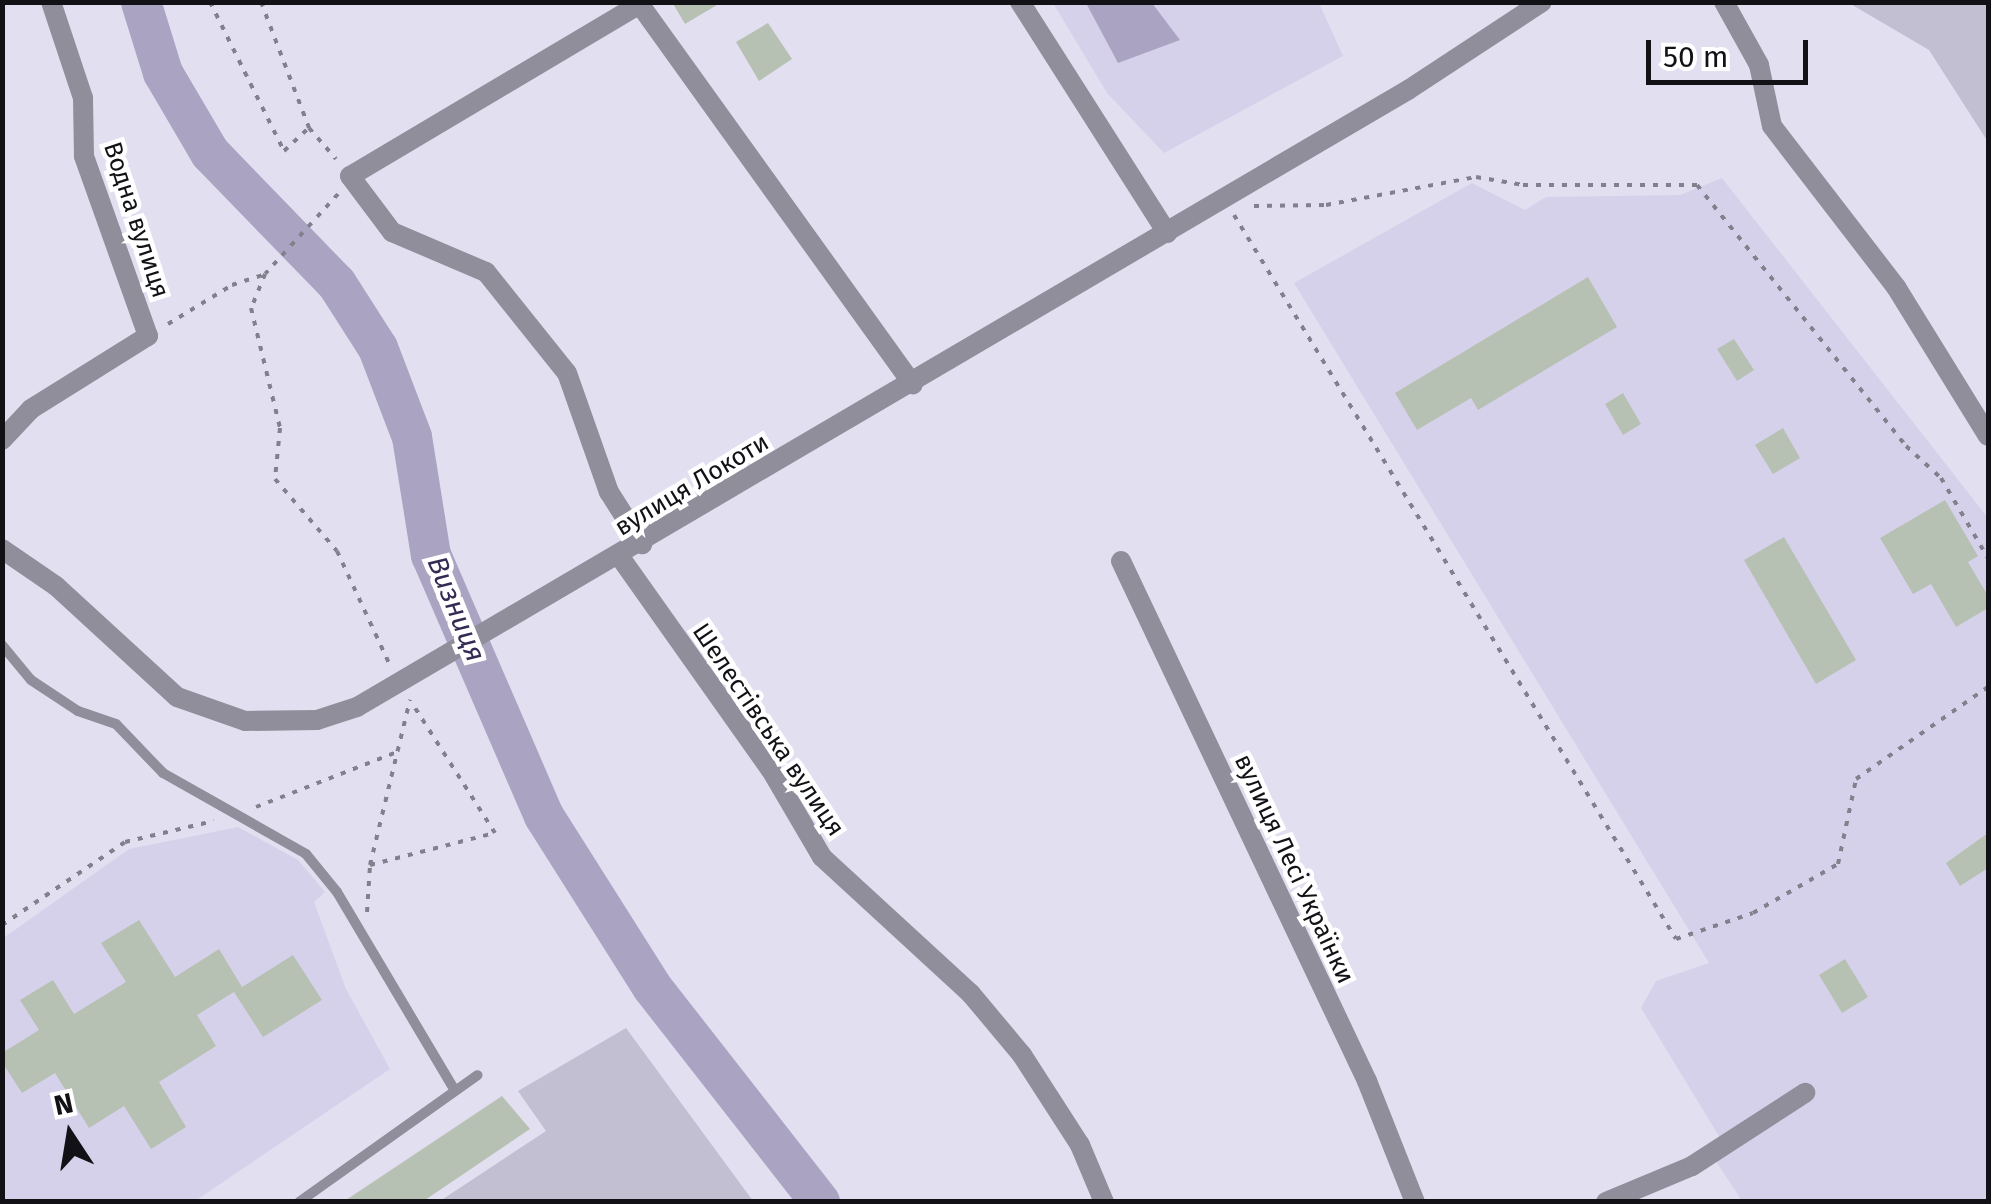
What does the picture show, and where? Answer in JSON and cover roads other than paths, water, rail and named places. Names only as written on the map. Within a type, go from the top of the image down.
[{"type":"street","name":"Водна вулиця","points":[[2,440],[31,409],[148,336],[84,156],[84,98],[50,2]]},
{"type":"street","points":[[1020,2],[1167,233]]},
{"type":"street","name":"вулиця Локоти","points":[[2,549],[56,586],[177,697],[245,721],[316,720],[406,681],[620,558],[1408,90],[1542,2]]},
{"type":"street","points":[[1724,2],[1759,65],[1772,126],[1896,287],[1988,436]]},
{"type":"street","points":[[642,544],[609,492],[567,373],[486,272],[392,232],[350,176],[639,4],[912,384]]},
{"type":"street","name":"Шелестівська вулиця","points":[[620,558],[770,770],[822,857],[971,994],[1022,1056],[1080,1145],[1104,1202]]},
{"type":"street","name":"вулиця Лесі Українки","points":[[1121,560],[1367,1082],[1415,1202]]},
{"type":"street","points":[[1606,1202],[1692,1166],[1806,1093]]},
{"type":"lane","points":[[2,645],[31,680],[78,711],[116,724],[163,773],[232,816],[306,854],[336,892],[364,947],[455,1091]]},
{"type":"lane","points":[[299,1202],[478,1076]]},
{"type":"waterway","name":"Визниця","points":[[141,2],[163,73],[210,153],[337,284],[378,348],[412,437],[431,555],[544,816],[652,987],[820,1202]]}]
